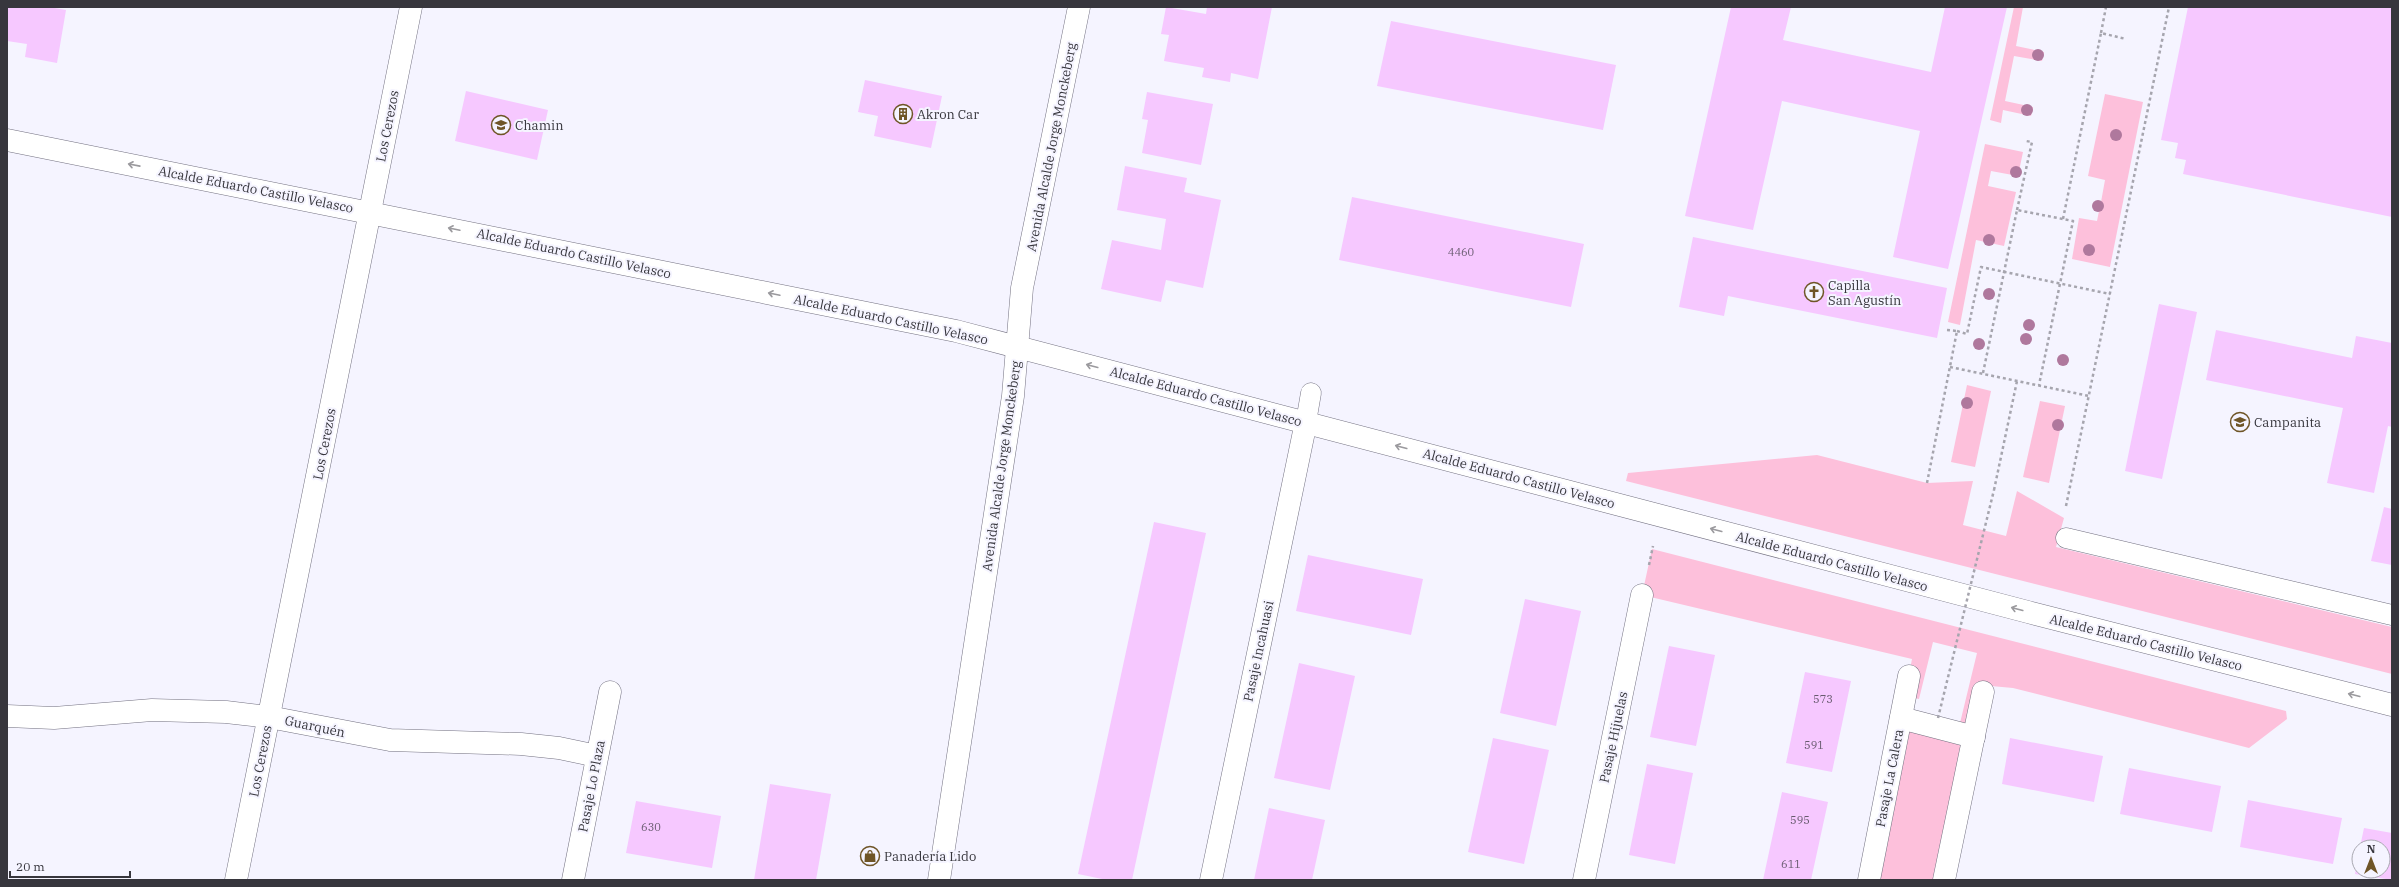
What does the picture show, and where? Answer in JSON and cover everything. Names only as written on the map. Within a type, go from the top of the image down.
[{"type":"main road","name":"Los Cerezos","points":[[236,880],[411,7]]},
{"type":"main road","name":"Avenida Alcalde Jorge Monckeberg","points":[[939,880],[1013,396],[1022,288],[1079,7]]},
{"type":"main road","name":"Alcalde Eduardo Castillo Velasco","points":[[7,140],[956,331],[2021,610],[2392,705]]},
{"type":"main road","name":"Pasaje Incahuasi","points":[[1211,880],[1306,422]]},
{"type":"main road","name":"Pasaje Hijuelas","points":[[1584,880],[1642,595]]},
{"type":"main road","name":"Pasaje La Calera","points":[[1868,880],[1902,718],[1909,676]]},
{"type":"main road","name":"Pasaje Lo Plaza","points":[[573,880],[610,692]]},
{"type":"main road","points":[[1944,880],[1983,692]]},
{"type":"main road","name":"Guarquén","points":[[7,716],[54,718],[152,710],[190,710],[269,717],[390,740],[521,744],[597,756]]},
{"type":"main road","points":[[1902,718],[1974,737]]},
{"type":"lane","points":[[1306,422],[1311,393]]},
{"type":"lane","points":[[2066,538],[2392,615]]},
{"type":"path","points":[[2063,219],[2106,7]]},
{"type":"path","points":[[2065,510],[2168,7]]},
{"type":"path","points":[[2101,33],[2126,39]]},
{"type":"path","points":[[1983,373],[2032,142],[2026,141]]},
{"type":"path","points":[[2017,210],[2073,221],[2039,385]]},
{"type":"path","points":[[1947,330],[1968,334],[1982,267],[2110,294]]},
{"type":"path","points":[[1927,483],[1957,331]]},
{"type":"path","points":[[1950,366],[2089,396]]},
{"type":"path","points":[[1938,718],[1994,490],[2017,380]]},
{"type":"shaded area","points":[[2014,7],[2023,7],[2016,46],[2044,52],[2042,61],[2014,56],[2005,101],[2033,107],[2031,116],[2003,110],[2001,123],[1990,120]]},
{"type":"shaded area","points":[[2105,94],[2143,102],[2110,267],[2072,259],[2079,218],[2097,221],[2099,211],[2094,209],[2096,201],[2101,202],[2105,180],[2088,176]]},
{"type":"shaded area","points":[[1985,144],[2023,152],[2018,176],[1991,171],[1988,186],[2016,192],[2004,246],[1976,240],[1960,325],[1948,322]]},
{"type":"shaded area","points":[[1967,385],[1991,391],[1975,467],[1951,462]]},
{"type":"shaded area","points":[[2040,401],[2065,406],[2049,483],[2023,477]]},
{"type":"shaded area","points":[[1817,455],[1927,483],[1973,481],[1963,525],[2006,536],[2017,491],[2064,518],[2056,547],[2392,627],[2392,674],[1626,481],[1628,473]]},
{"type":"shaded area","points":[[1652,549],[2286,711],[2287,719],[2249,748],[2013,688],[1991,686],[1976,725],[1960,723],[1977,653],[1933,642],[1919,699],[1905,696],[1912,659],[1642,595]]},
{"type":"shaded area","points":[[1907,729],[1966,743],[1939,880],[1875,880]]},
{"type":"building","points":[[7,7],[49,7],[66,10],[57,63],[25,57],[27,44],[7,41]]},
{"type":"building","points":[[1166,7],[1206,14],[1207,7],[1272,7],[1258,79],[1231,73],[1230,82],[1202,77],[1204,68],[1164,61],[1169,35],[1161,34]]},
{"type":"building","points":[[1731,7],[1791,7],[1783,40],[1931,72],[1945,7],[2007,7],[1948,269],[1893,257],[1920,131],[1782,101],[1753,230],[1685,216]]},
{"type":"building","points":[[2188,7],[2392,7],[2392,217],[2183,174],[2186,160],[2175,158],[2178,143],[2161,140]]},
{"type":"building","points":[[1391,21],[1616,65],[1603,130],[1377,86]]},
{"type":"building","name":"Akron Car","points":[[865,80],[942,96],[931,148],[874,136],[878,116],[858,112]]},
{"type":"building","name":"Chamin","points":[[466,91],[548,110],[537,160],[455,141]]},
{"type":"building","points":[[1147,92],[1213,104],[1201,165],[1142,153],[1148,120],[1142,119]]},
{"type":"building","points":[[1125,166],[1187,178],[1184,192],[1221,200],[1203,288],[1166,280],[1161,302],[1101,289],[1112,240],[1161,250],[1166,219],[1117,210]]},
{"type":"building","points":[[1352,197],[1584,244],[1571,307],[1339,260]]},
{"type":"building","name":"Capilla San Agustín","points":[[1693,237],[1947,288],[1937,338],[1728,296],[1724,316],[1679,307]]},
{"type":"building","points":[[2159,304],[2197,312],[2162,479],[2125,471]]},
{"type":"building","points":[[2216,330],[2352,358],[2356,336],[2392,343],[2392,427],[2388,426],[2374,493],[2327,483],[2343,408],[2206,380]]},
{"type":"building","points":[[2384,507],[2392,509],[2392,565],[2371,561]]},
{"type":"building","points":[[1154,522],[1206,533],[1132,880],[1107,880],[1078,874]]},
{"type":"building","points":[[1308,555],[1423,579],[1411,635],[1296,611]]},
{"type":"building","points":[[1525,599],[1581,611],[1556,726],[1500,713]]},
{"type":"building","points":[[1669,646],[1715,655],[1696,746],[1650,737]]},
{"type":"building","points":[[1299,663],[1355,676],[1330,790],[1274,778]]},
{"type":"building","points":[[1805,672],[1851,681],[1832,772],[1786,763]]},
{"type":"building","points":[[1493,738],[1549,750],[1524,864],[1468,852]]},
{"type":"building","points":[[2010,738],[2103,756],[2094,802],[2002,784]]},
{"type":"building","points":[[1647,764],[1693,773],[1675,864],[1629,855]]},
{"type":"building","points":[[2129,768],[2221,786],[2212,832],[2120,814]]},
{"type":"building","points":[[770,784],[831,794],[816,880],[754,880]]},
{"type":"building","points":[[1782,792],[1828,802],[1811,880],[1763,880]]},
{"type":"building","points":[[2248,800],[2342,818],[2333,864],[2240,847]]},
{"type":"building","points":[[636,801],[721,816],[712,868],[626,853]]},
{"type":"building","points":[[1269,808],[1325,820],[1312,880],[1254,880]]},
{"type":"building","points":[[2364,828],[2392,833],[2392,880],[2386,879],[2391,879],[2391,839],[2362,839]]},
{"type":"place","name":"Akron Car","points":[[903,114]]},
{"type":"place","name":"Chamin","points":[[501,125]]},
{"type":"place","name":"Capilla San Agustín","points":[[1814,292]]},
{"type":"place","name":"Campanita","points":[[2240,422]]},
{"type":"place","name":"Panadería Lido","points":[[870,856]]}]
